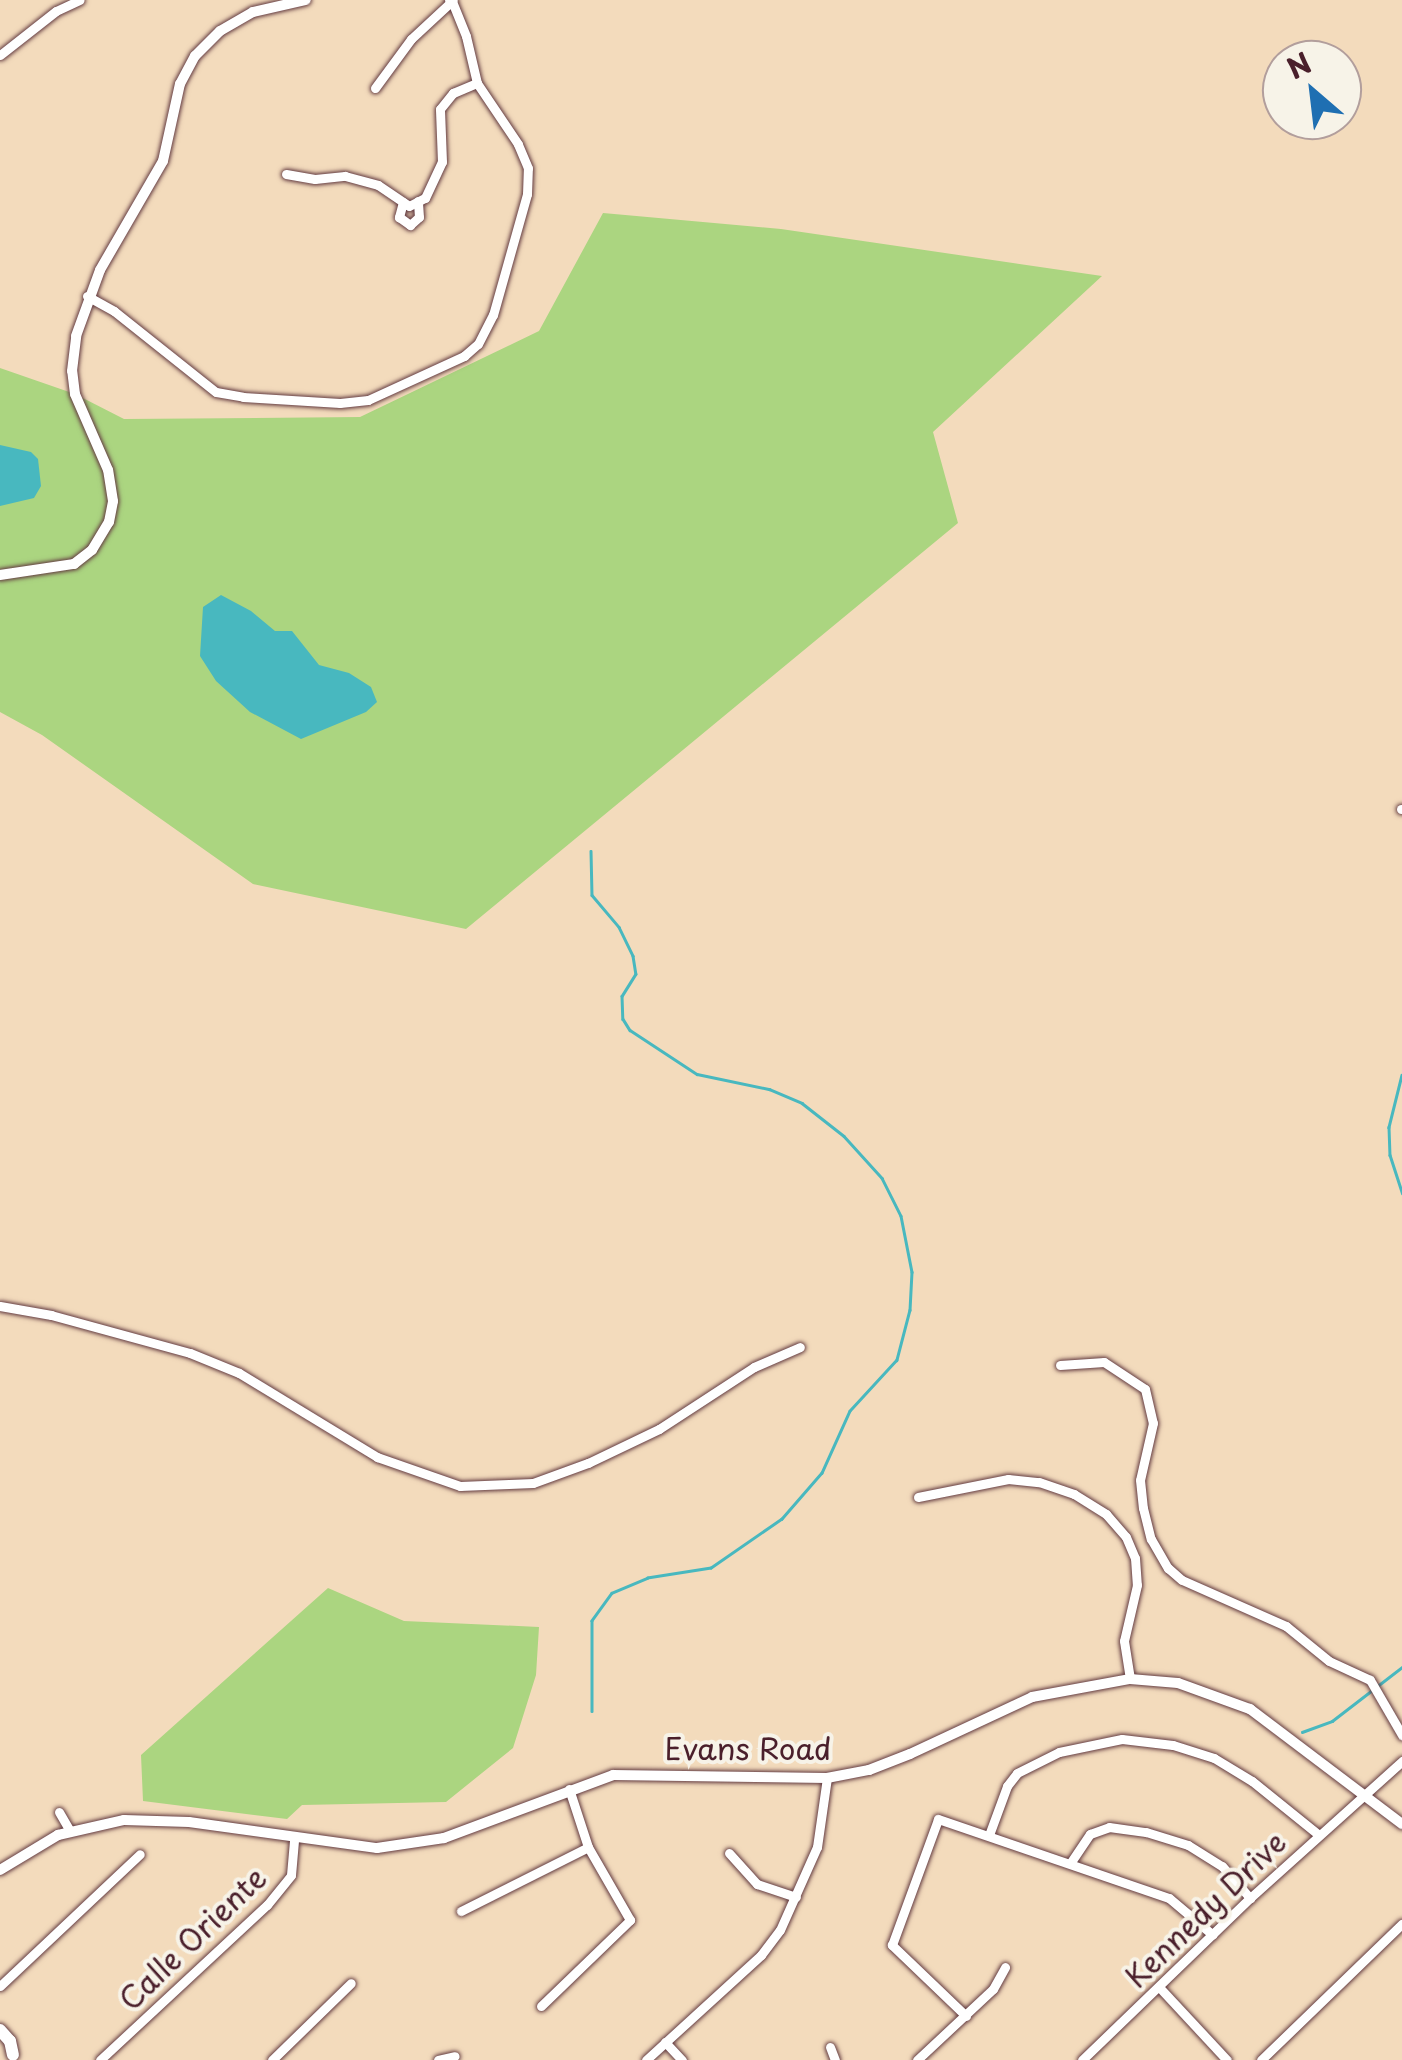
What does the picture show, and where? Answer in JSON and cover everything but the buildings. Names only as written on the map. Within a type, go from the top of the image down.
[{"type":"main road","points":[[0,2030],[10,2041],[10,2054]]},
{"type":"street","points":[[0,54],[56,11],[80,0]]},
{"type":"street","points":[[0,574],[74,564],[92,550],[110,522],[113,501],[108,470],[75,394],[72,372],[87,296],[163,161],[180,84],[195,56],[220,31],[253,12],[306,0]]},
{"type":"street","points":[[87,296],[114,311],[216,392],[243,397],[340,403],[368,400],[464,356],[478,344],[493,314],[528,181],[528,168],[518,144],[477,83],[466,36],[452,0],[411,39],[375,88]]},
{"type":"street","points":[[286,174],[314,179],[345,176],[378,185],[409,206],[418,202],[425,198],[442,162],[440,109],[453,93],[477,83]]},
{"type":"street","points":[[403,202],[399,218],[410,226],[419,218],[418,202]]},
{"type":"street","points":[[0,1306],[52,1315],[190,1353],[239,1373],[377,1457],[460,1486],[533,1483],[588,1463],[660,1428],[754,1368],[800,1347]]},
{"type":"street","points":[[1060,1366],[1104,1362],[1146,1390],[1152,1423],[1140,1480],[1143,1508],[1157,1553],[1168,1568],[1182,1580],[1286,1626],[1329,1661],[1378,1688],[1402,1735]]},
{"type":"street","points":[[918,1497],[1008,1479],[1049,1484],[1106,1514],[1126,1537],[1135,1558],[1137,1585],[1124,1641],[1130,1678]]},
{"type":"street","name":"Evans Road","points":[[70,1831],[147,1820],[378,1848],[444,1838],[570,1788],[636,1773],[827,1778],[868,1770],[1032,1697],[1130,1678],[1178,1684],[1250,1708],[1402,1824]]},
{"type":"street","points":[[989,1835],[1017,1773],[1059,1752],[1122,1740],[1173,1744],[1214,1758],[1252,1781],[1319,1836]]},
{"type":"street","name":"Kennedy Drive","points":[[1082,2060],[1250,1898],[1402,1762]]},
{"type":"street","points":[[646,2060],[761,1955],[796,1897],[817,1846],[827,1778]]},
{"type":"street","points":[[541,2006],[630,1920],[588,1848],[570,1788]]},
{"type":"street","points":[[0,1870],[70,1831],[59,1812]]},
{"type":"street","points":[[966,2016],[892,1946],[938,1819],[1168,1898],[1213,1935]]},
{"type":"street","points":[[1071,1862],[1090,1834],[1109,1827],[1146,1832],[1188,1846],[1222,1866],[1250,1898]]},
{"type":"street","name":"Calle Oriente","points":[[100,2060],[268,1906],[291,1875],[294,1839]]},
{"type":"street","points":[[461,1911],[588,1848]]},
{"type":"street","points":[[729,1853],[757,1884],[796,1897]]},
{"type":"street","points":[[0,1986],[140,1854]]},
{"type":"street","points":[[1261,2060],[1402,1924]]},
{"type":"street","points":[[918,2060],[992,1989],[1005,1966]]},
{"type":"street","points":[[272,2060],[351,1983]]},
{"type":"street","points":[[1160,1988],[1228,2060]]},
{"type":"street","points":[[664,2042],[682,2060]]},
{"type":"street","points":[[830,2047],[835,2060]]},
{"type":"street","points":[[438,2060],[454,2056]]},
{"type":"green space","points":[[603,213],[781,229],[1102,276],[933,432],[958,523],[466,929],[253,884],[42,735],[0,712],[0,368],[75,394],[124,419],[360,417],[539,331]]},
{"type":"green space","points":[[328,1588],[404,1621],[539,1627],[536,1675],[513,1748],[446,1802],[302,1805],[287,1819],[143,1801],[141,1755]]},
{"type":"water","points":[[0,445],[31,452],[38,459],[41,486],[34,498],[0,506]]},
{"type":"water","points":[[221,595],[251,611],[275,631],[292,631],[319,665],[349,673],[371,687],[377,702],[366,712],[301,739],[250,712],[216,681],[200,656],[203,607]]},
{"type":"waterway","points":[[591,851],[592,895],[619,927],[633,956],[636,974],[622,996],[623,1019],[630,1030],[697,1074],[769,1089],[802,1103],[844,1136],[882,1178],[901,1216],[912,1272],[910,1310],[897,1360],[850,1411],[822,1473],[782,1519],[711,1568],[648,1578],[612,1593],[592,1621],[592,1711]]},
{"type":"waterway","points":[[1402,1075],[1389,1127],[1390,1155],[1402,1193]]},
{"type":"waterway","points":[[1302,1732],[1332,1721],[1402,1667]]}]
